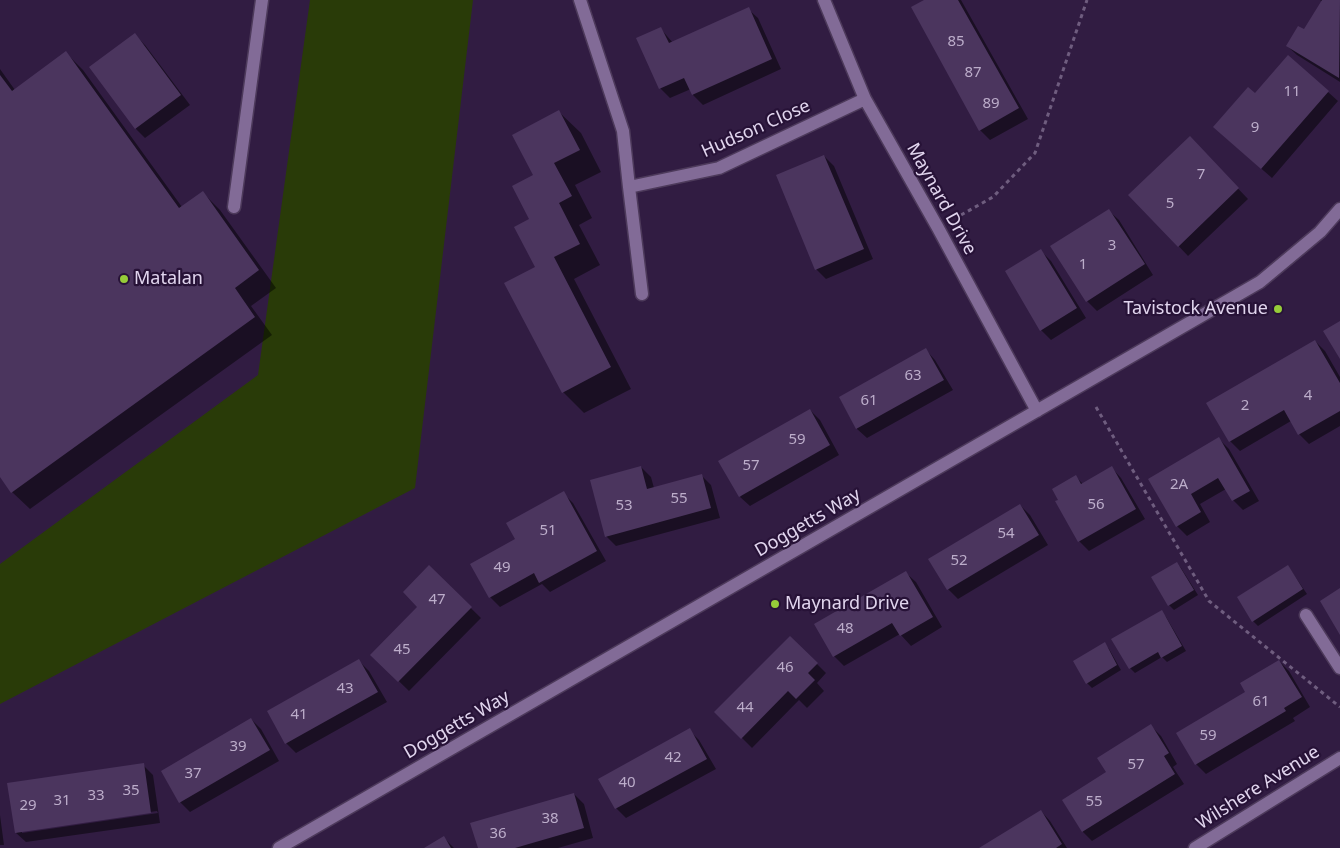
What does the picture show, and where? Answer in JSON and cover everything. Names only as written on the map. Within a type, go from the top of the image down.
[{"type":"street","points":[[234,207],[262,0]]},
{"type":"street","points":[[580,0],[623,131],[642,294]]},
{"type":"street","name":"Maynard Drive","points":[[824,0],[865,100],[938,228],[1037,411]]},
{"type":"street","name":"Hudson Close","points":[[629,187],[719,168],[865,100]]},
{"type":"street","name":"Doggetts Way","points":[[279,848],[1260,282],[1320,232],[1340,209]]},
{"type":"street","points":[[1306,615],[1340,668]]},
{"type":"street","name":"Wilshere Avenue","points":[[1196,848],[1340,758]]},
{"type":"path","points":[[938,228],[994,197],[1035,153],[1087,0]]},
{"type":"path","points":[[1083,384],[1209,601],[1340,707]]},
{"type":"green space","points":[[310,0],[473,0],[415,488],[0,704],[0,564],[258,375]]},
{"type":"building","points":[[924,0],[958,0],[1019,108],[979,131],[911,7]]},
{"type":"building","points":[[1322,0],[1340,0],[1339,78],[1286,46],[1298,26],[1304,29]]},
{"type":"building","points":[[749,7],[772,59],[692,95],[684,78],[659,89],[636,38],[661,27],[669,43]]},
{"type":"building","points":[[135,33],[181,95],[135,129],[89,67]]},
{"type":"building","name":"Matalan","points":[[66,51],[179,208],[203,191],[259,270],[235,288],[255,317],[11,493],[0,477],[0,75],[12,91]]},
{"type":"building","points":[[1288,55],[1329,91],[1261,169],[1213,127],[1248,87],[1255,93]]},
{"type":"building","points":[[559,110],[580,150],[554,163],[572,196],[559,203],[580,244],[554,257],[611,367],[562,393],[504,283],[535,267],[514,227],[529,219],[512,186],[533,175],[512,135]]},
{"type":"building","points":[[1190,136],[1239,188],[1178,247],[1128,195]]},
{"type":"building","points":[[824,155],[864,249],[815,270],[776,175]]},
{"type":"building","points":[[1109,209],[1145,264],[1086,302],[1050,246]]},
{"type":"building","points":[[1041,249],[1077,308],[1040,331],[1005,271]]},
{"type":"building","points":[[1340,321],[1340,359],[1323,331]]},
{"type":"building","points":[[1315,340],[1340,383],[1340,411],[1298,435],[1284,410],[1229,442],[1206,403]]},
{"type":"building","points":[[926,348],[944,380],[856,429],[839,397]]},
{"type":"building","points":[[810,409],[830,445],[739,497],[718,461]]},
{"type":"building","points":[[1219,437],[1250,491],[1232,501],[1218,478],[1191,494],[1201,512],[1176,527],[1148,479]]},
{"type":"building","points":[[641,466],[647,489],[702,474],[711,508],[605,537],[590,480]]},
{"type":"building","points":[[1112,466],[1136,509],[1078,542],[1055,501],[1058,500],[1052,489],[1076,475],[1081,484]]},
{"type":"building","points":[[564,491],[597,551],[539,583],[534,573],[489,598],[470,564],[515,539],[506,523]]},
{"type":"building","points":[[1020,504],[1039,535],[947,590],[928,559]]},
{"type":"building","points":[[1177,562],[1194,590],[1168,606],[1151,577]]},
{"type":"building","points":[[429,565],[472,607],[398,682],[370,655],[417,607],[403,592]]},
{"type":"building","points":[[1288,565],[1303,589],[1252,622],[1237,597]]},
{"type":"building","points":[[906,571],[933,617],[900,636],[892,623],[833,657],[814,624]]},
{"type":"building","points":[[1340,588],[1340,635],[1320,601]]},
{"type":"building","points":[[1162,610],[1182,646],[1161,658],[1158,652],[1129,669],[1111,639]]},
{"type":"building","points":[[790,636],[818,663],[808,673],[815,680],[796,699],[788,691],[741,739],[714,712]]},
{"type":"building","points":[[1105,642],[1117,665],[1086,684],[1073,661]]},
{"type":"building","points":[[359,659],[378,692],[285,744],[267,711]]},
{"type":"building","points":[[1279,660],[1302,697],[1284,708],[1286,711],[1195,765],[1176,733],[1245,692],[1240,683]]},
{"type":"building","points":[[251,718],[270,750],[179,803],[161,771]]},
{"type":"building","points":[[1151,724],[1169,753],[1164,756],[1175,774],[1082,832],[1062,800],[1106,772],[1097,758]]},
{"type":"building","points":[[690,728],[707,759],[615,809],[598,779]]},
{"type":"building","points":[[144,763],[151,813],[15,833],[7,783]]},
{"type":"building","points":[[574,793],[584,828],[515,848],[478,848],[470,823]]},
{"type":"building","points":[[1041,810],[1062,844],[1056,848],[979,848]]},
{"type":"building","points":[[444,836],[451,848],[424,848]]},
{"type":"place","name":"Matalan","points":[[124,279]]},
{"type":"place","name":"Tavistock Avenue","points":[[1278,309]]},
{"type":"place","name":"Maynard Drive","points":[[775,604]]}]
